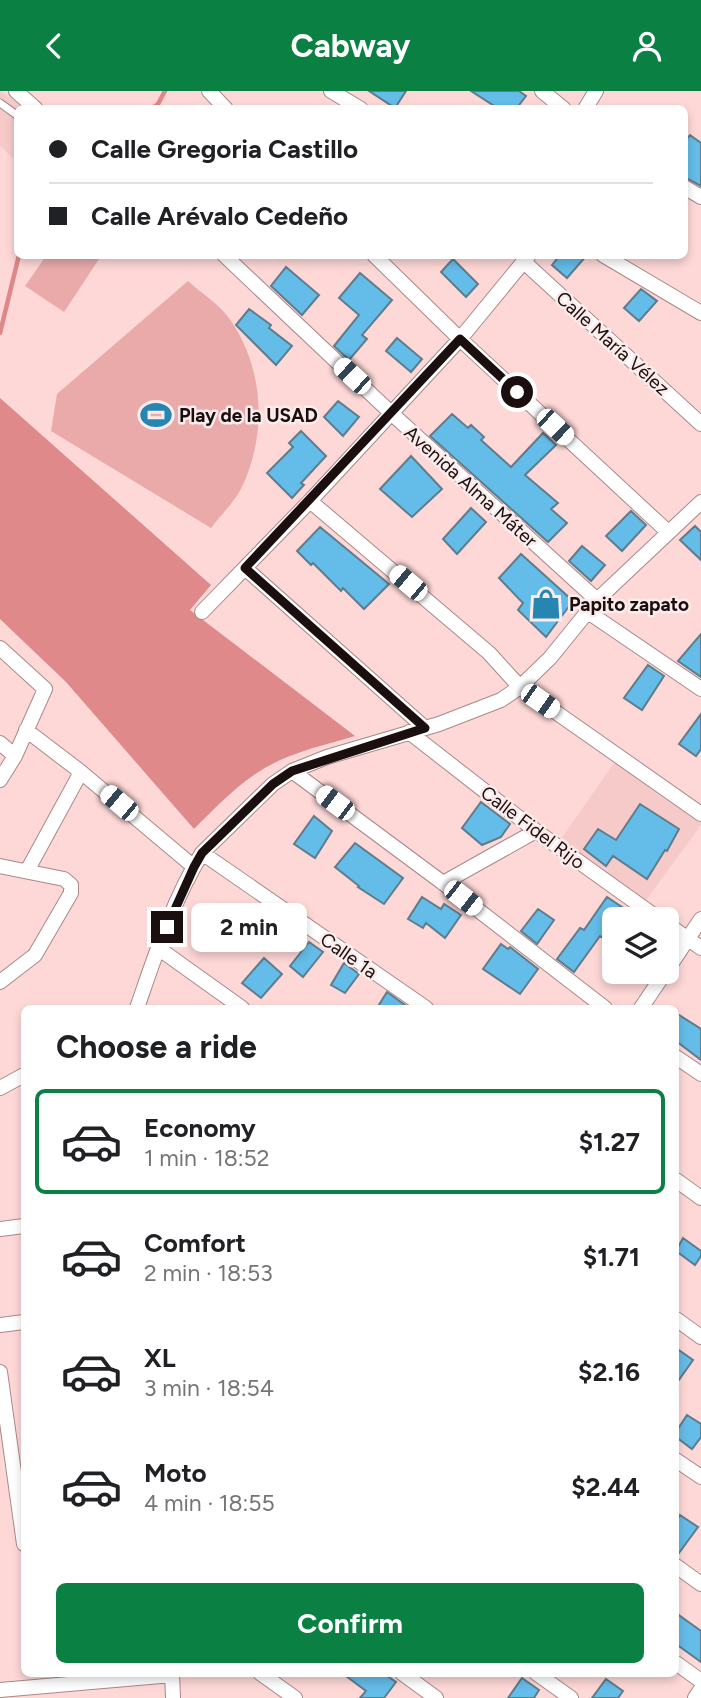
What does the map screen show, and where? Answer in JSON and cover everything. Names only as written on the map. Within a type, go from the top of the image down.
[{"type":"street","points":[[16,91],[32,105]]},
{"type":"street","points":[[209,91],[222,105]]},
{"type":"street","points":[[331,91],[354,105]]},
{"type":"street","points":[[542,91],[559,105]]},
{"type":"street","name":"Avenida Alma Máter","points":[[228,259],[390,412],[597,600]]},
{"type":"street","points":[[383,259],[460,339],[668,532]]},
{"type":"street","points":[[202,612],[310,501],[460,339],[527,259]]},
{"type":"street","name":"Calle María Vélez","points":[[527,259],[701,424]]},
{"type":"street","points":[[610,259],[701,313]]},
{"type":"street","points":[[310,501],[489,653],[520,687],[701,814]]},
{"type":"street","points":[[137,1005],[158,948],[202,853],[273,784],[292,771],[501,700],[520,687],[550,659],[597,600],[701,502]]},
{"type":"street","points":[[245,568],[425,728]]},
{"type":"street","points":[[588,612],[701,689]]},
{"type":"street","points":[[0,648],[45,689],[15,756],[0,780]]},
{"type":"street","points":[[26,730],[81,772],[194,867]]},
{"type":"street","name":"Calle Fidel Rijo","points":[[409,732],[536,831],[642,907]]},
{"type":"street","points":[[0,743],[15,756]]},
{"type":"street","points":[[292,771],[601,1005]]},
{"type":"street","points":[[27,871],[81,772]]},
{"type":"street","points":[[443,883],[536,831]]},
{"type":"street","name":"Calle 1a","points":[[202,853],[422,1005]]},
{"type":"street","points":[[0,866],[64,879],[71,885],[71,893],[34,955],[0,982]]},
{"type":"street","points":[[679,952],[701,919]]},
{"type":"street","points":[[679,933],[701,948]]},
{"type":"street","points":[[158,948],[238,1005]]},
{"type":"street","points":[[643,1005],[657,984]]},
{"type":"street","points":[[679,1059],[701,1074]]},
{"type":"street","points":[[3,1082],[21,1076]]},
{"type":"street","points":[[679,1183],[701,1198]]},
{"type":"street","points":[[0,1229],[21,1226]]},
{"type":"street","points":[[679,1321],[701,1337]]},
{"type":"street","points":[[0,1325],[21,1322]]},
{"type":"street","points":[[0,1372],[21,1522]]},
{"type":"street","points":[[679,1462],[701,1478]]},
{"type":"street","points":[[679,1568],[701,1584]]},
{"type":"street","points":[[679,1665],[701,1681]]},
{"type":"street","points":[[0,1690],[43,1679],[95,1677]]},
{"type":"street","points":[[172,1677],[173,1698]]},
{"type":"street","points":[[266,1677],[295,1698]]},
{"type":"street","points":[[407,1677],[436,1698]]},
{"type":"street","points":[[542,1677],[572,1698]]},
{"type":"street","points":[[695,1698],[701,1689]]},
{"type":"shaded area","points":[[0,91],[21,105],[14,105],[14,159],[0,146]]},
{"type":"shaded area","points":[[44,259],[99,259],[64,312],[25,286]]},
{"type":"shaded area","name":"Play de la USAD","points":[[188,281],[225,313],[241,337],[255,379],[258,401],[258,424],[250,468],[238,494],[211,528],[51,431],[57,394]]},
{"type":"shaded area","points":[[0,398],[211,585],[190,610],[355,736],[277,761],[230,794],[194,829],[66,682],[0,619]]},
{"type":"shaded area","points":[[619,756],[701,814],[701,825],[642,906],[556,846]]},
{"type":"building","points":[[369,91],[406,91],[397,105],[390,105]]},
{"type":"building","points":[[471,91],[519,91],[526,96],[519,105],[493,105]]},
{"type":"building","points":[[690,135],[701,143],[701,186],[688,179]]},
{"type":"building","points":[[453,259],[478,284],[466,297],[441,272]]},
{"type":"building","points":[[557,259],[584,259],[567,278],[552,265]]},
{"type":"building","points":[[286,267],[319,295],[302,315],[271,286]]},
{"type":"building","points":[[360,273],[392,300],[362,335],[367,339],[349,360],[334,346],[359,315],[339,298]]},
{"type":"building","points":[[641,289],[657,301],[639,321],[624,308]]},
{"type":"building","points":[[249,309],[271,325],[269,328],[292,346],[276,365],[236,325]]},
{"type":"building","points":[[397,338],[422,359],[411,372],[386,351]]},
{"type":"building","points":[[338,401],[359,417],[343,436],[324,417]]},
{"type":"building","points":[[452,414],[468,428],[471,425],[484,437],[481,440],[511,467],[543,433],[556,445],[525,475],[558,503],[551,509],[567,523],[548,542],[430,436]]},
{"type":"building","points":[[301,431],[326,456],[301,483],[304,485],[292,498],[267,473],[293,447],[289,443]]},
{"type":"building","points":[[411,456],[442,489],[412,517],[380,489]]},
{"type":"building","points":[[471,508],[486,522],[457,554],[443,539]]},
{"type":"building","points":[[631,511],[646,525],[622,551],[606,536]]},
{"type":"building","points":[[695,526],[701,532],[701,560],[680,540]]},
{"type":"building","points":[[320,527],[389,584],[364,609],[343,588],[341,591],[297,551]]},
{"type":"building","points":[[582,546],[605,565],[591,581],[569,561]]},
{"type":"building","points":[[521,554],[573,601],[546,637],[518,610],[523,603],[499,578]]},
{"type":"building","points":[[701,634],[701,677],[678,661]]},
{"type":"building","points":[[648,665],[664,676],[642,710],[624,698]]},
{"type":"building","points":[[701,714],[701,749],[696,756],[679,744]]},
{"type":"building","points":[[481,802],[510,824],[501,837],[482,845],[462,828]]},
{"type":"building","points":[[640,804],[679,829],[647,879],[613,856],[606,866],[584,849],[598,829],[616,840]]},
{"type":"building","points":[[314,816],[332,831],[315,858],[294,844]]},
{"type":"building","points":[[355,843],[403,878],[384,904],[358,887],[335,867]]},
{"type":"building","points":[[422,897],[441,909],[444,904],[461,915],[445,938],[426,923],[423,928],[408,919]]},
{"type":"building","points":[[607,897],[622,907],[602,907],[602,937],[600,936],[574,972],[557,959],[580,928],[584,930]]},
{"type":"building","points":[[538,909],[554,920],[537,944],[521,931]]},
{"type":"building","points":[[309,942],[323,952],[303,977],[290,966]]},
{"type":"building","points":[[501,944],[508,949],[510,947],[538,969],[520,994],[483,969]]},
{"type":"building","points":[[264,958],[282,974],[261,998],[242,983]]},
{"type":"building","points":[[344,963],[359,974],[345,993],[331,985]]},
{"type":"building","points":[[387,992],[405,1005],[379,1005]]},
{"type":"building","points":[[679,1015],[701,1029],[701,1060],[679,1043]]},
{"type":"building","points":[[683,1238],[701,1251],[695,1265],[679,1253]]},
{"type":"building","points":[[679,1350],[693,1360],[679,1380]]},
{"type":"building","points":[[687,1415],[701,1424],[701,1437],[692,1449],[679,1439],[679,1427]]},
{"type":"building","points":[[679,1516],[698,1527],[679,1553]]},
{"type":"building","points":[[679,1615],[701,1631],[701,1662],[679,1646]]},
{"type":"building","points":[[347,1677],[389,1677],[396,1682],[384,1698],[360,1698],[366,1691]]},
{"type":"building","points":[[522,1678],[539,1690],[534,1698],[508,1698]]},
{"type":"building","points":[[606,1679],[623,1691],[618,1698],[592,1698]]},
{"type":"waterway","points":[[157,105],[165,91]]},
{"type":"waterway","points":[[0,333],[18,259]]},
{"type":"place","name":"Play de la USAD","points":[[156,415]]},
{"type":"place","name":"Papito zapato","points":[[546,604]]},
{"type":"route","points":[[167,927],[202,853],[273,784],[292,771],[327,757],[425,728],[245,568],[460,339],[517,392]]}]
